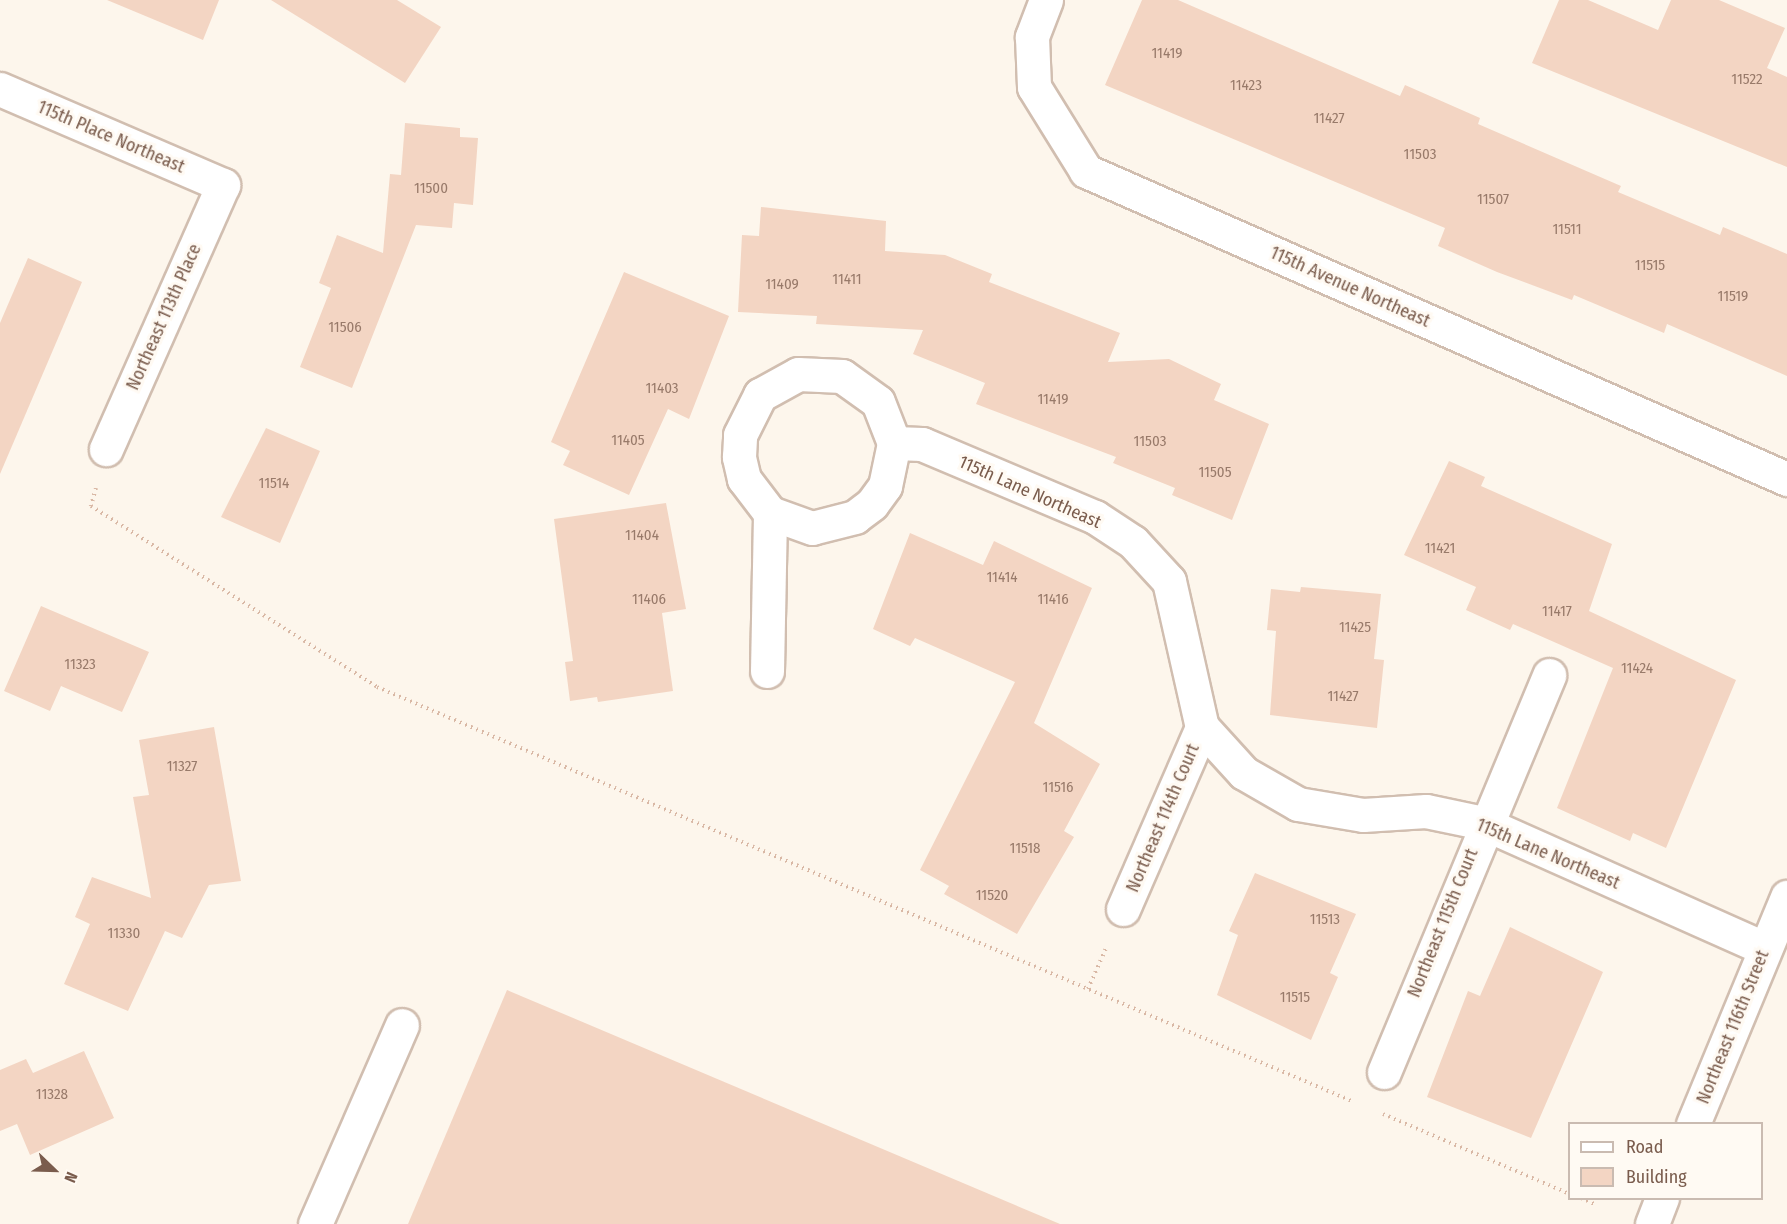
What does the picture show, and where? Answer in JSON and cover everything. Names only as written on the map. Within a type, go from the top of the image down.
[{"type":"street","name":"115th Avenue Northeast","points":[[1046,0],[1032,37],[1034,87],[1086,171],[1787,479]]},
{"type":"street","name":"115th Place Northeast","points":[[0,89],[223,184]]},
{"type":"street","name":"Northeast 113th Place","points":[[106,449],[223,184]]},
{"type":"street","points":[[820,372],[842,376],[878,402],[894,443],[885,486],[855,518],[812,528],[770,513],[744,479],[740,435],[760,395],[777,382],[820,372]]},
{"type":"street","name":"115th Lane Northeast","points":[[894,443],[922,444],[1095,517],[1133,542],[1169,581],[1202,727],[1244,773],[1298,804],[1363,815],[1426,811],[1483,823],[1764,948]]},
{"type":"street","points":[[767,671],[770,513]]},
{"type":"street","name":"Northeast 115th Court","points":[[1384,1072],[1483,823],[1549,675]]},
{"type":"street","name":"Northeast 114th Court","points":[[1124,909],[1202,727]]},
{"type":"street","name":"Northeast 116th Street","points":[[1694,1122],[1787,897]]},
{"type":"street","points":[[315,1224],[402,1025]]},
{"type":"street","points":[[1652,1224],[1661,1200]]},
{"type":"path","points":[[106,449],[92,506],[376,687],[1358,1104]]},
{"type":"path","points":[[1088,989],[1124,909]]},
{"type":"path","points":[[1380,1113],[1568,1194]]},
{"type":"path","points":[[1586,1200],[1597,1205]]},
{"type":"building","points":[[107,0],[219,0],[203,40]]},
{"type":"building","points":[[271,0],[397,0],[441,27],[405,83]]},
{"type":"building","points":[[1142,0],[1178,0],[1400,96],[1405,85],[1480,118],[1478,124],[1621,186],[1618,192],[1720,235],[1723,227],[1787,254],[1787,376],[1667,324],[1664,333],[1574,295],[1572,300],[1497,272],[1438,246],[1445,228],[1105,85]]},
{"type":"building","points":[[1559,0],[1588,0],[1658,30],[1671,0],[1719,0],[1785,28],[1767,68],[1787,77],[1787,167],[1532,63]]},
{"type":"building","points":[[405,123],[460,128],[460,137],[478,138],[473,205],[454,203],[452,228],[416,225],[352,388],[300,367],[331,288],[319,283],[337,235],[383,253],[390,174],[401,175]]},
{"type":"building","points":[[761,207],[886,221],[885,251],[945,255],[992,274],[989,282],[1120,333],[1108,362],[1169,359],[1221,384],[1214,400],[1269,424],[1232,520],[1172,495],[1175,488],[1113,463],[1116,457],[976,404],[985,383],[913,354],[923,330],[816,324],[817,316],[738,312],[742,235],[759,236]]},
{"type":"building","points":[[28,258],[82,282],[0,474],[0,323]]},
{"type":"building","points":[[624,272],[729,316],[689,419],[668,409],[629,495],[563,465],[570,451],[551,442]]},
{"type":"building","points":[[266,428],[320,451],[280,543],[221,517]]},
{"type":"building","points":[[1449,461],[1485,477],[1481,486],[1612,544],[1589,611],[1736,680],[1666,848],[1633,833],[1630,841],[1557,808],[1613,668],[1513,624],[1510,630],[1466,610],[1476,587],[1404,555]]},
{"type":"building","points":[[666,503],[686,609],[662,613],[673,691],[598,702],[597,697],[570,701],[565,662],[573,661],[554,519]]},
{"type":"building","points":[[910,533],[983,565],[994,541],[1092,588],[1034,723],[1100,764],[1064,831],[1074,837],[1017,934],[944,894],[949,886],[920,870],[1015,682],[915,638],[910,646],[873,629]]},
{"type":"building","points":[[1301,587],[1381,594],[1374,659],[1384,660],[1377,728],[1270,715],[1276,631],[1267,630],[1271,589],[1300,592]]},
{"type":"building","points":[[41,606],[149,652],[122,712],[61,686],[50,711],[4,691]]},
{"type":"building","points":[[214,727],[241,881],[209,885],[182,938],[165,931],[128,1011],[64,984],[90,924],[75,917],[92,877],[151,898],[133,797],[149,795],[139,740]]},
{"type":"building","points":[[1255,873],[1356,914],[1330,973],[1338,977],[1311,1040],[1217,995],[1238,935],[1229,931]]},
{"type":"building","points":[[1510,927],[1603,972],[1531,1138],[1427,1097],[1468,991],[1480,996]]},
{"type":"building","points":[[507,990],[1060,1224],[408,1224]]},
{"type":"building","points":[[84,1051],[114,1118],[30,1155],[17,1124],[0,1131],[0,1070],[26,1059],[33,1073]]}]
